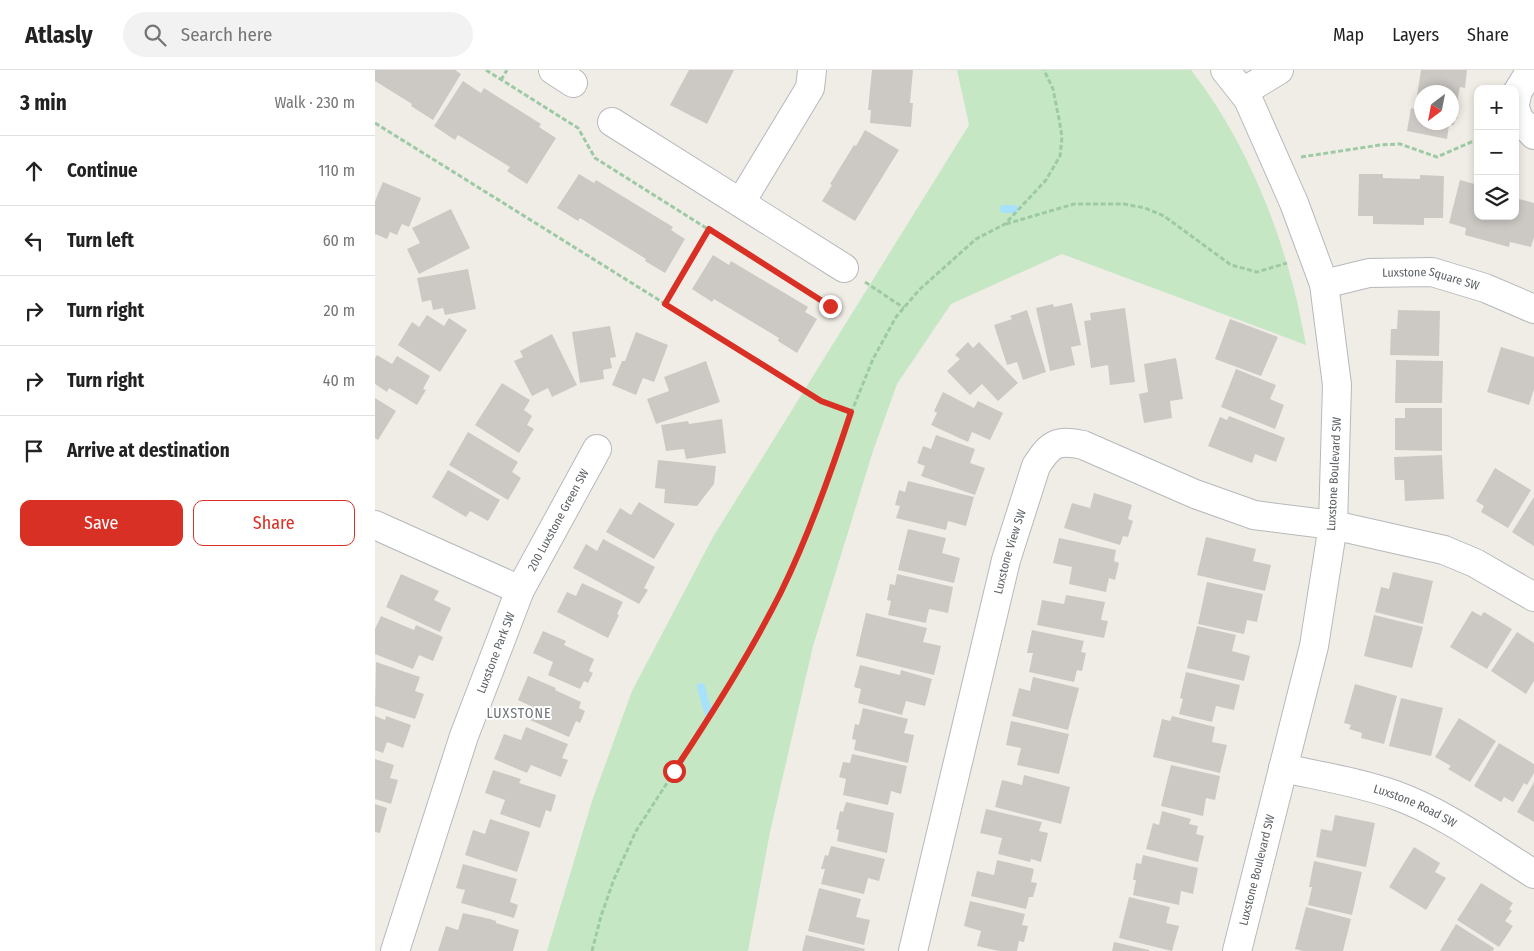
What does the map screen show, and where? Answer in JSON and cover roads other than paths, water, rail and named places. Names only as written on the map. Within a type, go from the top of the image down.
[{"type":"street","points":[[741,202],[810,88],[813,70]]},
{"type":"street","name":"Luxstone Boulevard SW","points":[[1225,70],[1248,98],[1295,203],[1324,284],[1337,385],[1333,525],[1313,646],[1237,951]]},
{"type":"street","points":[[1243,92],[1279,70]]},
{"type":"street","points":[[1519,89],[1531,70]]},
{"type":"street","points":[[1519,119],[1534,135]]},
{"type":"street","points":[[612,122],[855,275]]},
{"type":"street","name":"Luxstone Square SW","points":[[1324,284],[1369,272],[1432,272],[1533,305]]},
{"type":"street","name":"Luxstone View SW","points":[[913,951],[1006,560],[1036,466],[1044,453],[1056,444],[1067,441],[1083,445],[1195,494],[1254,515],[1333,525]]},
{"type":"street","name":"200 Luxstone Green SW","points":[[519,590],[597,449]]},
{"type":"street","points":[[1333,525],[1444,550],[1475,563],[1534,597]]},
{"type":"street","points":[[375,526],[519,590]]},
{"type":"street","name":"Luxstone Park SW","points":[[395,951],[463,736],[519,590]]},
{"type":"street","name":"Luxstone Road SW","points":[[1283,768],[1354,782],[1395,795],[1436,813],[1534,874]]},
{"type":"waterway","points":[[1004,209],[1014,209]]},
{"type":"waterway","points":[[701,687],[708,712]]},
{"type":"district","name":"LUXSTONE","points":[[519,713]]}]
